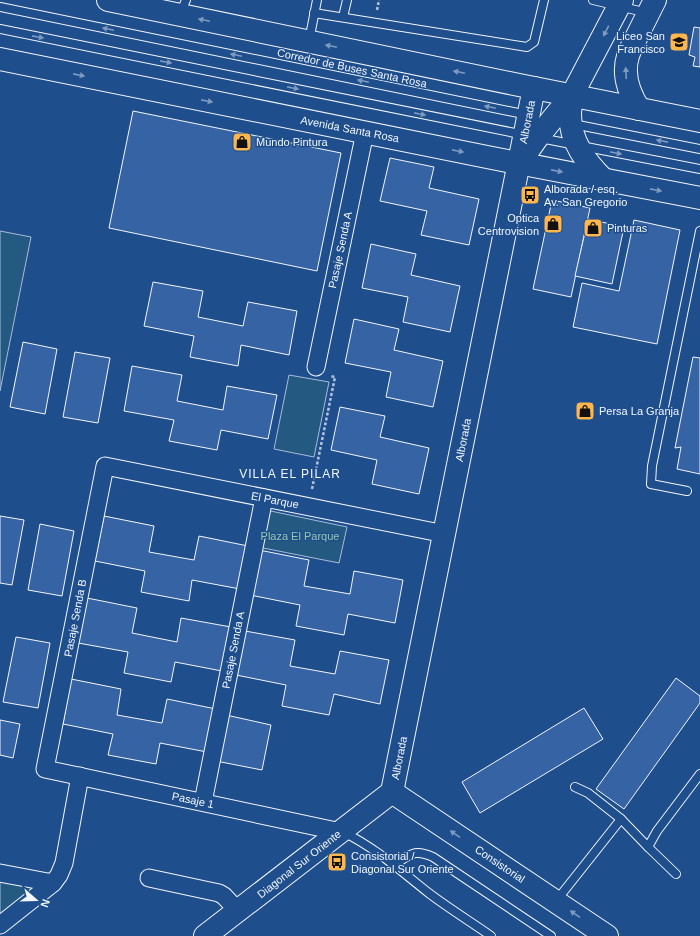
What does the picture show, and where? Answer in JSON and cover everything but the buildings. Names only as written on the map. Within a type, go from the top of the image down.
[{"type":"street","points":[[108,0],[183,8],[309,42],[700,121]]},
{"type":"street","points":[[546,123],[570,114],[572,95],[620,3]]},
{"type":"street","points":[[639,109],[632,98],[628,86],[626,65],[628,56],[652,6]]},
{"type":"street","name":"Avenida Santa Rosa","points":[[0,59],[700,198]]},
{"type":"street","name":"Alborada","points":[[392,792],[519,163],[546,123],[534,88]]},
{"type":"street","points":[[546,123],[578,146],[585,158],[604,180]]},
{"type":"street","name":"Pasaje Senda A","points":[[316,367],[365,132]]},
{"type":"street","name":"El Parque","points":[[105,466],[444,534]]},
{"type":"street","name":"Pasaje Senda B","points":[[45,769],[105,466]]},
{"type":"street","name":"Pasaje Senda A","points":[[203,802],[264,498]]},
{"type":"street","name":"Pasaje 1","points":[[45,769],[342,832]]},
{"type":"street","points":[[0,925],[53,883],[59,875],[64,863],[80,776]]},
{"type":"street","name":"Diagonal Sur Oriente","points":[[206,936],[392,792]]},
{"type":"street","name":"Consistorial","points":[[392,792],[607,936]]},
{"type":"street","points":[[0,873],[53,883]]},
{"type":"street","points":[[149,878],[219,893],[224,896],[238,911]]},
{"type":"lane","points":[[309,42],[317,0]]},
{"type":"lane","points":[[343,17],[347,0]]},
{"type":"lane","points":[[314,13],[527,47],[534,42],[544,0]]},
{"type":"lane","points":[[593,0],[652,6]]},
{"type":"lane","name":"Corredor de Buses Santa Rosa","points":[[0,7],[546,123],[578,146],[700,169]]},
{"type":"lane","name":"Corredor de Buses Santa Rosa","points":[[0,29],[700,148]]},
{"type":"lane","points":[[687,491],[651,484],[652,466],[700,231]]},
{"type":"lane","points":[[648,847],[657,831],[700,774]]},
{"type":"lane","points":[[575,788],[588,793],[621,818],[676,874]]},
{"type":"lane","points":[[555,901],[621,818]]},
{"type":"lane","points":[[342,832],[358,839],[384,857],[432,895],[491,936]]},
{"type":"lane","points":[[394,865],[413,853],[428,854],[551,936]]},
{"type":"path","points":[[308,507],[335,377],[317,374],[316,367]]},
{"type":"green space","points":[[0,231],[31,237],[0,391]]},
{"type":"green space","points":[[289,375],[329,382],[314,457],[274,449]]},
{"type":"green space","name":"Plaza El Parque","points":[[261,509],[347,527],[339,563],[253,546]]},
{"type":"green space","points":[[0,879],[40,885],[0,918]]},
{"type":"place","name":"Liceo San Francisco","points":[[679,42]]},
{"type":"place","name":"Mundo Pintura","points":[[242,142]]},
{"type":"place","name":"Alborada / esq. Av. San Gregorio","points":[[530,195]]},
{"type":"place","name":"Optica Centrovision","points":[[553,224]]},
{"type":"place","name":"Pinturas","points":[[593,228]]},
{"type":"place","name":"Persa La Granja","points":[[585,411]]},
{"type":"place","name":"Consistorial / Diagonal Sur Oriente","points":[[337,862]]},
{"type":"district","name":"VILLA EL PILAR","points":[[290,474]]}]
